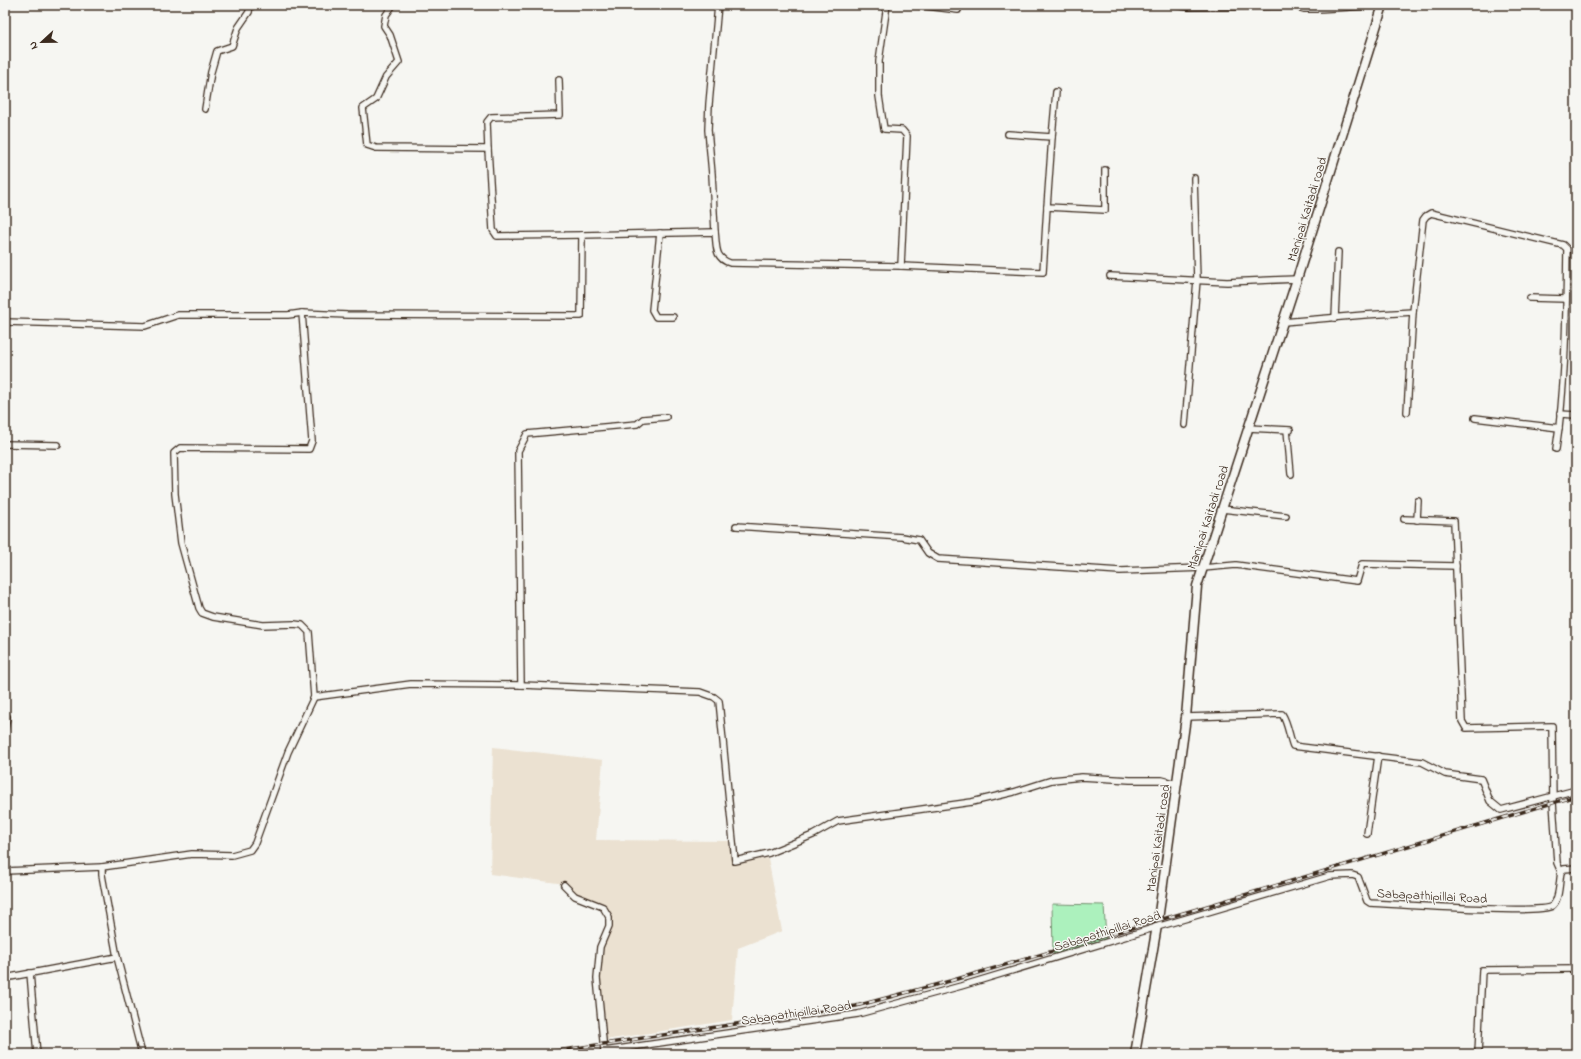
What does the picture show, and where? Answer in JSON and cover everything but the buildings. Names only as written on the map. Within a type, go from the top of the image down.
[{"type":"main road","name":"Manipai Kaitadi road","points":[[1135,1054],[1157,926],[1186,717],[1197,586],[1297,280],[1383,5]]},
{"type":"street","points":[[205,109],[211,72],[217,51],[232,46],[238,28],[249,12],[250,5]]},
{"type":"street","points":[[393,5],[386,15],[384,26],[390,35],[399,62],[386,76],[376,99],[363,108],[367,145],[376,148],[488,149]]},
{"type":"street","points":[[718,5],[708,130],[718,255],[722,260],[730,263],[901,266],[1043,272],[1056,92]]},
{"type":"street","points":[[887,5],[879,61],[879,96],[884,129],[902,130],[907,136],[901,266]]},
{"type":"street","points":[[918,5],[958,10]]},
{"type":"street","points":[[1173,5],[1294,6],[1304,9],[1318,7],[1383,5]]},
{"type":"street","points":[[559,80],[560,115],[491,117],[487,122],[493,230],[497,236],[715,232]]},
{"type":"street","points":[[1008,134],[1052,137]]},
{"type":"street","points":[[1047,207],[1106,210],[1105,170]]},
{"type":"street","points":[[1185,425],[1197,280],[1194,178]]},
{"type":"street","points":[[1407,412],[1414,312],[1423,220],[1431,213],[1563,245],[1567,249],[1560,414],[1556,449]]},
{"type":"street","points":[[660,233],[652,310],[656,317],[673,317]]},
{"type":"street","points":[[5,322],[145,326],[178,315],[288,315],[302,313],[354,316],[581,316],[582,235]]},
{"type":"street","points":[[1335,318],[1338,252]]},
{"type":"street","points":[[1110,276],[1227,282],[1297,280]]},
{"type":"street","points":[[1530,298],[1566,299]]},
{"type":"street","points":[[1283,322],[1414,312]]},
{"type":"street","points":[[5,871],[102,867],[192,854],[232,855],[250,850],[255,843],[288,752],[314,697],[309,632],[302,625],[294,624],[263,626],[213,617],[202,613],[199,608],[181,543],[175,494],[174,453],[180,448],[309,449],[312,441],[302,313]]},
{"type":"street","points":[[1560,414],[1576,415]]},
{"type":"street","points":[[521,685],[518,451],[527,434],[637,424],[643,420],[666,417]]},
{"type":"street","points":[[1474,418],[1559,428]]},
{"type":"street","points":[[1248,428],[1288,430],[1291,474]]},
{"type":"street","points":[[5,444],[58,445]]},
{"type":"street","points":[[1417,520],[1418,501]]},
{"type":"street","points":[[1222,509],[1286,516]]},
{"type":"street","points":[[1404,519],[1454,521],[1462,721],[1466,728],[1552,726],[1553,797],[1557,863],[1561,872],[1564,869],[1576,868]]},
{"type":"street","points":[[736,526],[902,537],[919,540],[928,553],[938,559],[1120,571],[1203,568],[1236,564],[1357,581],[1362,564],[1456,566]]},
{"type":"street","points":[[314,697],[410,684],[521,685],[700,692],[714,697],[719,701],[735,861],[769,853],[813,835],[838,821],[972,802],[1014,792],[1052,780],[1082,777],[1162,780],[1177,784]]},
{"type":"street","points":[[1186,717],[1282,714],[1286,720],[1287,728],[1294,746],[1422,762],[1445,774],[1481,779],[1490,801],[1501,810],[1576,790]]},
{"type":"street","points":[[5,717],[7,717],[5,728]]},
{"type":"street","points":[[1367,834],[1378,756]]},
{"type":"street","points":[[102,867],[102,875],[117,957],[142,1054]]},
{"type":"street","name":"Sabapathipillai Road","points":[[604,1052],[858,1014],[962,986],[1157,926],[1330,876],[1358,876],[1367,901],[1370,903],[1514,910],[1546,909],[1553,905],[1557,900],[1561,872]]},
{"type":"street","points":[[564,885],[575,896],[603,907],[609,917],[608,926],[600,947],[597,978],[604,1052]]},
{"type":"street","points":[[5,978],[117,957]]},
{"type":"street","points":[[1478,1054],[1482,970],[1576,969]]},
{"type":"street","points":[[30,973],[37,1054]]},
{"type":"shaded area","points":[[493,747],[603,760],[596,840],[729,841],[732,864],[768,858],[782,931],[738,948],[732,1020],[605,1040],[599,978],[602,947],[610,926],[604,906],[576,895],[565,884],[490,874]]},
{"type":"green space","points":[[1052,904],[1104,905],[1106,939],[1053,954]]},
{"type":"railway","points":[[537,1054],[856,1006],[950,981],[1204,907],[1576,796]]}]
